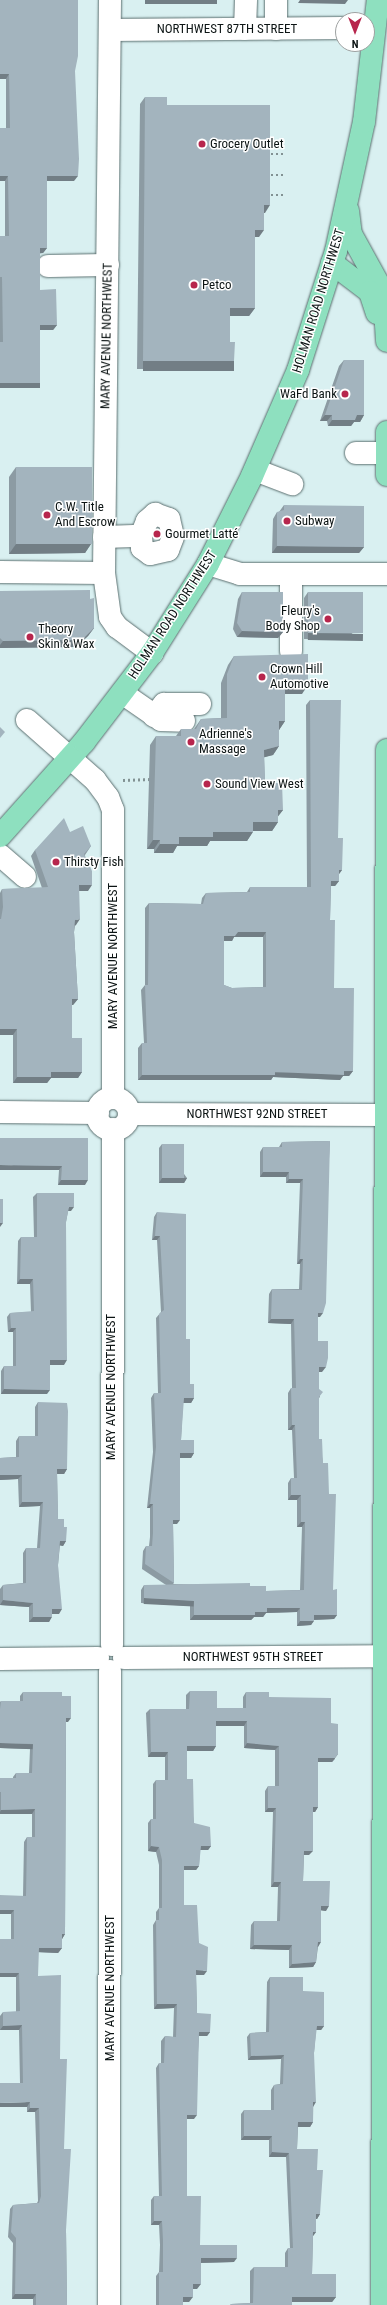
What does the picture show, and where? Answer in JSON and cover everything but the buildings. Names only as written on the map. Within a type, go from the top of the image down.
[{"type":"main road","name":"HOLMAN ROAD NORTHWEST","points":[[0,836],[71,758],[152,653],[208,564],[255,470],[298,370],[332,263],[347,204],[365,116],[378,0]]},
{"type":"main road","points":[[347,204],[351,234],[384,294],[387,342]]},
{"type":"main road","points":[[332,263],[372,295],[387,342]]},
{"type":"main road","points":[[387,432],[387,475]]},
{"type":"main road","points":[[382,2305],[386,1985],[383,1656],[387,750]]},
{"type":"street","name":"MARY AVENUE NORTHWEST","points":[[110,0],[104,573],[110,617],[152,653]]},
{"type":"street","points":[[245,29],[246,0]]},
{"type":"street","points":[[276,0],[276,29]]},
{"type":"street","name":"NORTHWEST 87TH STREET","points":[[110,30],[335,28]]},
{"type":"street","points":[[48,266],[108,265]]},
{"type":"street","points":[[356,453],[387,453]]},
{"type":"street","points":[[255,470],[292,484]]},
{"type":"street","points":[[104,537],[141,536]]},
{"type":"street","points":[[208,564],[229,572],[290,574],[387,574]]},
{"type":"street","points":[[0,572],[104,573]]},
{"type":"street","points":[[290,574],[291,651]]},
{"type":"street","points":[[122,693],[161,720],[184,721]]},
{"type":"street","points":[[154,716],[164,704],[200,704]]},
{"type":"street","name":"MARY AVENUE NORTHWEST","points":[[27,720],[102,787],[113,810],[113,1098]]},
{"type":"street","points":[[0,854],[25,877]]},
{"type":"street","points":[[113,1098],[124,1102],[129,1114],[124,1125],[113,1129],[101,1123],[98,1113],[102,1103],[113,1098]]},
{"type":"street","points":[[0,1112],[98,1113]]},
{"type":"street","name":"NORTHWEST 92ND STREET","points":[[129,1114],[385,1115]]},
{"type":"street","name":"MARY AVENUE NORTHWEST","points":[[109,2305],[113,1129]]},
{"type":"street","name":"NORTHWEST 95TH STREET","points":[[0,1659],[383,1656]]},
{"type":"path","points":[[271,154],[285,154]]},
{"type":"path","points":[[271,175],[285,175]]},
{"type":"path","points":[[271,195],[285,195]]},
{"type":"path","points":[[122,780],[155,779]]},
{"type":"place","name":"Grocery Outlet","points":[[202,144]]},
{"type":"place","name":"Petco","points":[[194,285]]},
{"type":"place","name":"WaFd Bank","points":[[345,394]]},
{"type":"place","name":"C.W. Title And Escrow","points":[[47,515]]},
{"type":"place","name":"Subway","points":[[287,521]]},
{"type":"place","name":"Gourmet Latté","points":[[157,534]]},
{"type":"place","name":"Fleury's Body Shop","points":[[328,619]]},
{"type":"place","name":"Theory Skin & Wax","points":[[30,637]]},
{"type":"place","name":"Crown Hill Automotive","points":[[262,677]]},
{"type":"place","name":"Adrienne's Massage","points":[[191,742]]},
{"type":"place","name":"Sound View West","points":[[207,784]]},
{"type":"place","name":"Thirsty Fish","points":[[56,862]]}]
